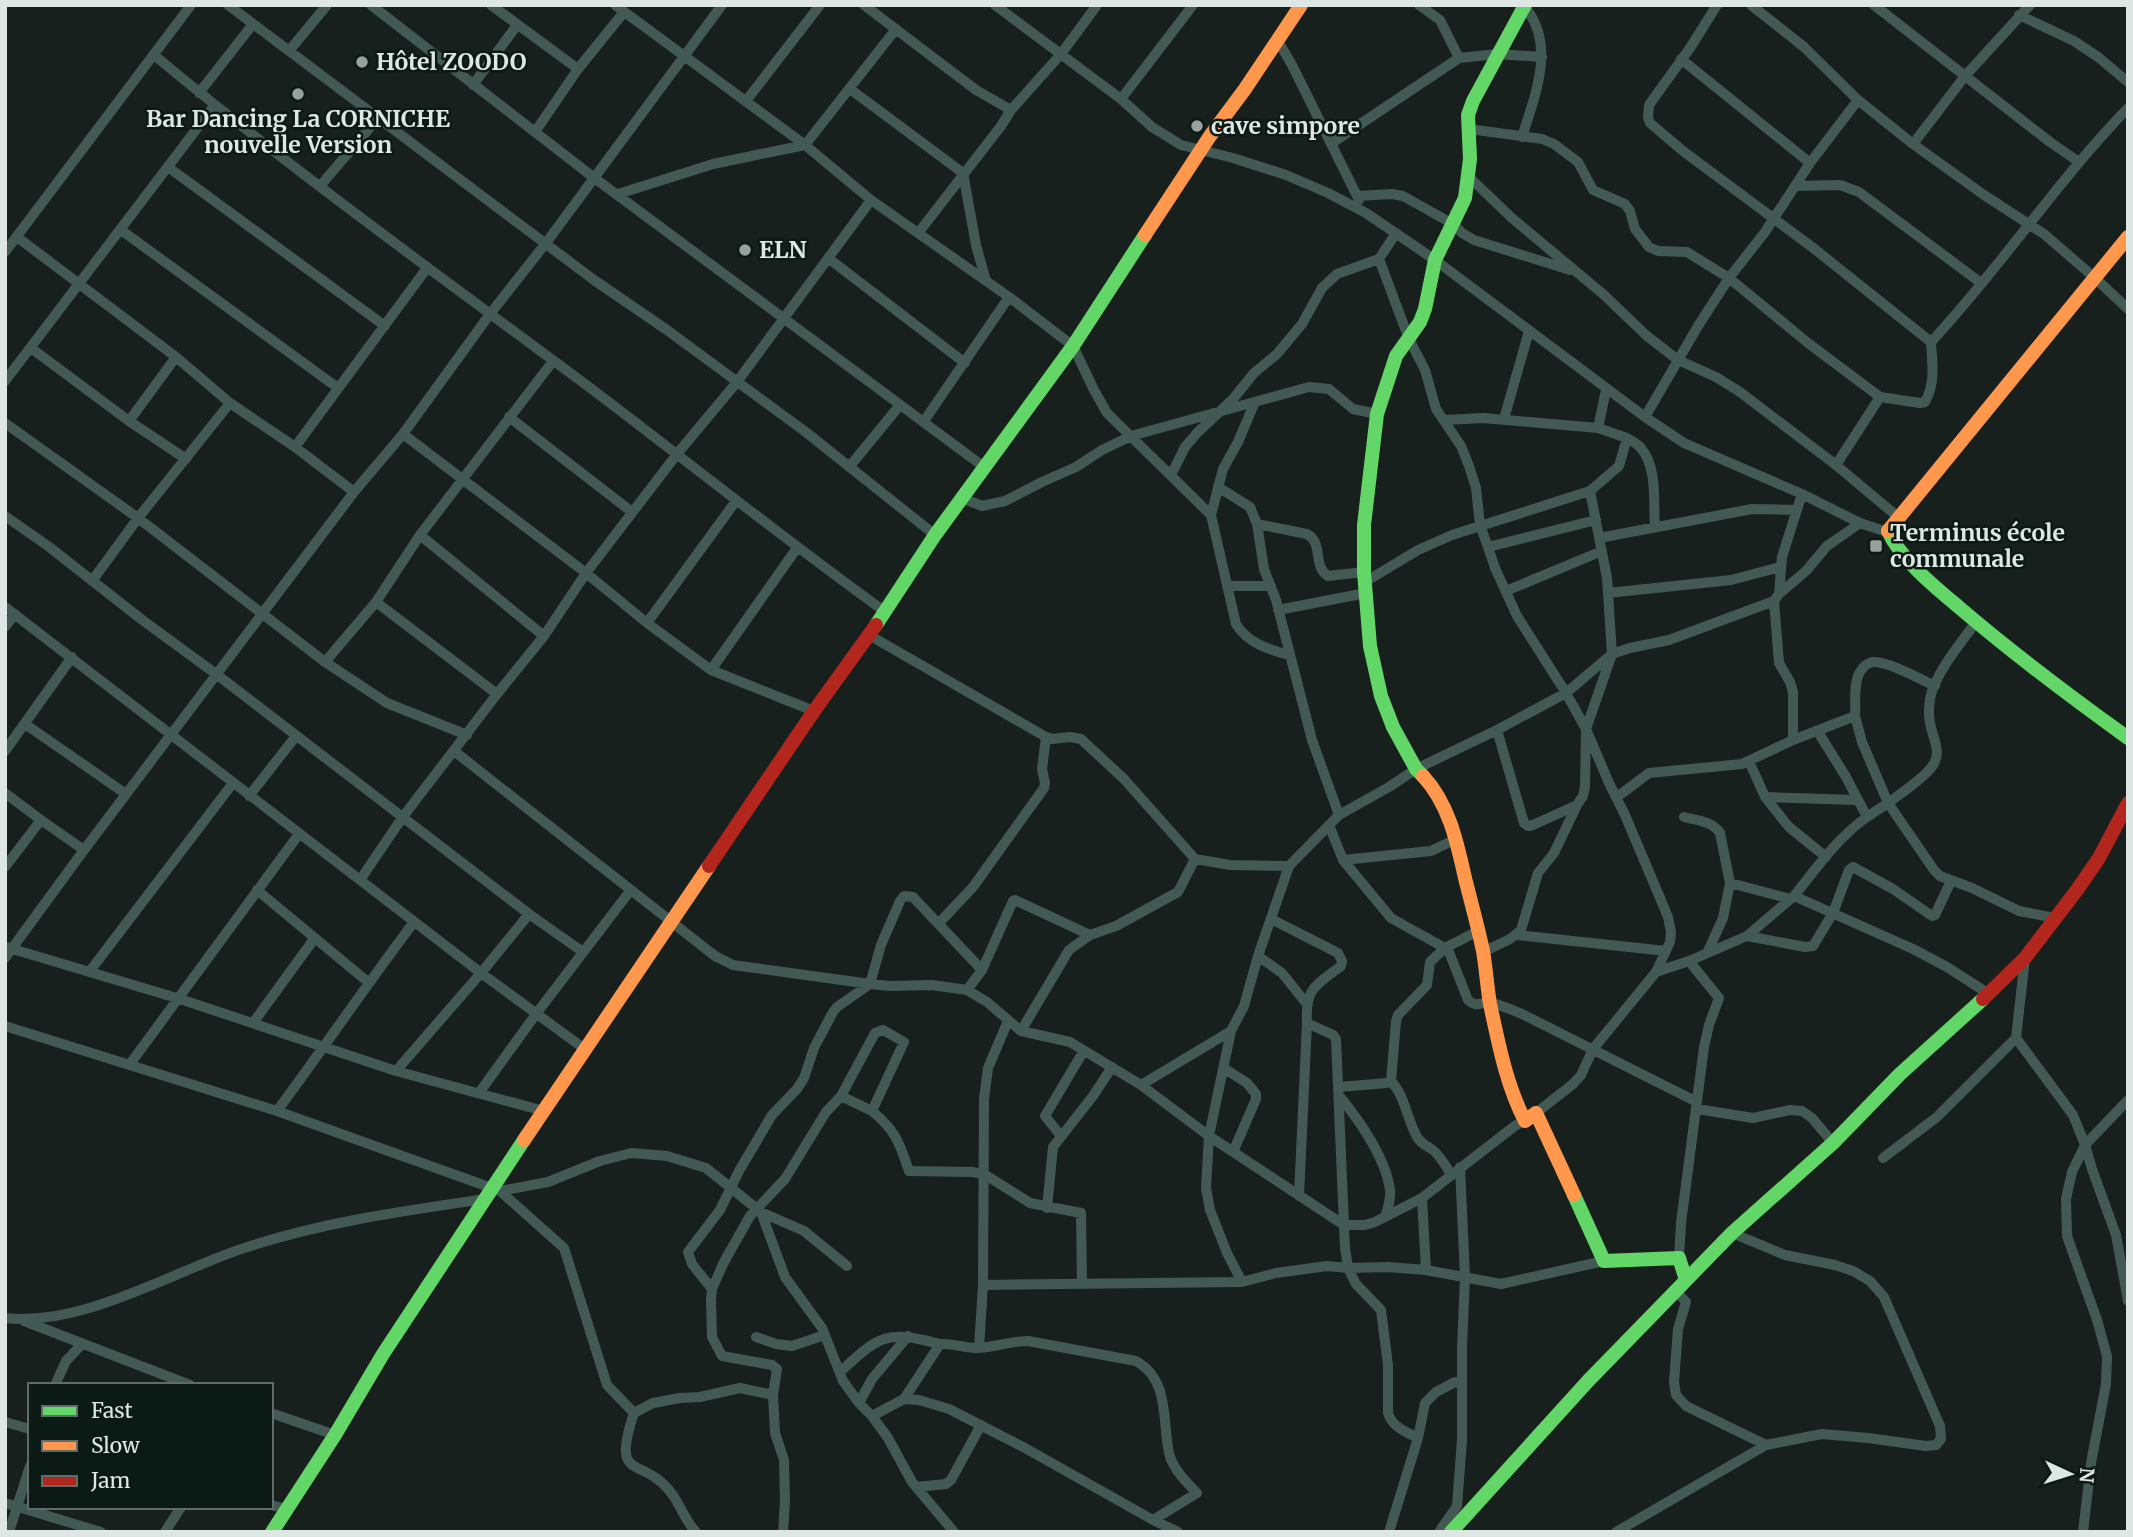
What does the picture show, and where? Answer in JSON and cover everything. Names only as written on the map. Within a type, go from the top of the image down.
[{"type":"street","points":[[5,252],[191,5]]},
{"type":"street","points":[[228,5],[594,280],[850,466],[935,535]]},
{"type":"street","points":[[289,51],[327,5]]},
{"type":"street","points":[[371,5],[593,177],[984,467]]},
{"type":"street","points":[[491,5],[578,69]]},
{"type":"street","points":[[544,1111],[396,1070],[90,971],[7,951],[354,492],[403,434],[722,5]]},
{"type":"street","points":[[746,101],[820,5]]},
{"type":"street","points":[[864,5],[976,90],[1011,110]]},
{"type":"street","points":[[995,5],[1121,99],[1152,127],[1181,145],[1286,175],[1366,213],[1435,260],[1606,390],[1684,443],[1802,494],[1860,523],[1887,532],[1899,551],[1928,583],[2027,663],[2128,738]]},
{"type":"street","points":[[919,232],[1011,110],[1060,54],[1097,5]]},
{"type":"street","points":[[1121,99],[1194,5]]},
{"type":"street","points":[[272,1532],[335,1435],[383,1354],[544,1111],[935,535],[1073,346],[1200,151],[1301,5]]},
{"type":"street","points":[[1419,5],[1440,20],[1459,58]]},
{"type":"street","points":[[1522,137],[1542,70],[1537,27],[1525,5],[1473,101],[1468,116],[1471,144],[1465,198],[1435,260],[1420,322],[1396,356],[1377,414],[1364,525],[1365,582],[1370,646],[1381,696],[1416,769],[1443,802],[1456,839],[1483,952],[1490,1003],[1512,1095],[1530,1117],[1604,1261]]},
{"type":"street","points":[[1717,5],[1649,105],[1647,112],[1650,122],[1683,151],[1812,247],[1931,342]]},
{"type":"street","points":[[1751,5],[1804,47],[1858,100],[1913,144],[2030,225],[2128,309]]},
{"type":"street","points":[[1874,5],[2079,162]]},
{"type":"street","points":[[1913,144],[1965,76],[2030,5]]},
{"type":"street","points":[[535,132],[620,8],[805,145],[871,200],[1009,297],[1073,346],[1107,413],[1211,515]]},
{"type":"street","points":[[2020,15],[2074,41],[2128,82]]},
{"type":"street","points":[[199,93],[253,24]]},
{"type":"street","points":[[473,85],[517,25]]},
{"type":"street","points":[[618,194],[713,164],[805,145],[896,29]]},
{"type":"street","points":[[1278,41],[1366,213]]},
{"type":"street","points":[[1332,144],[1459,58],[1497,54],[1542,57]]},
{"type":"street","points":[[154,55],[214,106],[884,611]]},
{"type":"street","points":[[1681,59],[1810,163]]},
{"type":"street","points":[[850,89],[963,173],[973,233],[986,281]]},
{"type":"street","points":[[1645,417],[1729,278],[1858,100]]},
{"type":"street","points":[[5,381],[214,106]]},
{"type":"street","points":[[1469,129],[1542,139],[1554,144],[1578,162],[1593,190],[1625,204],[1635,229],[1649,247],[1658,251],[1687,253],[1729,278],[1808,343],[1880,397],[1920,403],[1925,402],[1931,392],[1931,342],[2030,225],[2079,162],[2128,108]]},
{"type":"street","points":[[320,186],[379,117]]},
{"type":"street","points":[[168,167],[384,326]]},
{"type":"street","points":[[1468,176],[1647,336],[1678,360],[1726,382],[1836,465],[1898,517]]},
{"type":"street","points":[[1796,186],[1840,185],[1858,192],[1981,283]]},
{"type":"street","points":[[1358,196],[1403,196],[1453,224],[1474,240],[1577,273]]},
{"type":"street","points":[[360,880],[402,818],[544,636],[586,573],[677,454],[737,382],[871,200]]},
{"type":"street","points":[[121,230],[338,388]]},
{"type":"street","points":[[1171,475],[1185,447],[1197,433],[1233,400],[1254,373],[1277,354],[1302,324],[1322,288],[1337,274],[1379,259],[1396,233]]},
{"type":"street","points":[[18,237],[176,357],[230,403],[295,447],[354,492]]},
{"type":"street","points":[[1887,532],[2128,237]]},
{"type":"street","points":[[828,258],[965,363]]},
{"type":"street","points":[[454,751],[630,891],[715,956],[733,965],[870,984],[932,985],[967,990],[988,1002],[1021,1031],[1070,1042],[1141,1085],[1209,1136],[1344,1225],[1365,1225],[1422,1198],[1573,1084],[1581,1075],[1592,1049],[1656,972],[1671,932],[1668,917],[1586,729],[1517,616],[1495,568],[1480,525],[1476,488],[1469,466],[1461,446],[1436,409],[1425,370],[1409,339],[1379,259]]},
{"type":"street","points":[[295,447],[427,268]]},
{"type":"street","points":[[924,421],[1009,297]]},
{"type":"street","points":[[1504,419],[1529,331]]},
{"type":"street","points":[[31,348],[129,421],[186,459]]},
{"type":"street","points":[[129,421],[176,357]]},
{"type":"street","points":[[325,662],[376,602],[419,535],[553,361]]},
{"type":"street","points":[[962,498],[982,506],[1005,501],[1076,467],[1131,436],[1309,387],[1329,389],[1353,409],[1377,414]]},
{"type":"street","points":[[1598,428],[1606,390]]},
{"type":"street","points":[[1836,465],[1880,397]]},
{"type":"street","points":[[92,581],[230,403]]},
{"type":"street","points":[[1254,404],[1223,469],[1211,515],[1236,624],[1240,630],[1263,646],[1289,655]]},
{"type":"street","points":[[850,466],[900,405]]},
{"type":"street","points":[[509,417],[632,512]]},
{"type":"street","points":[[1445,420],[1504,419],[1598,428],[1627,438],[1640,447],[1650,467],[1655,526]]},
{"type":"street","points":[[6,425],[138,519],[325,662],[387,703],[467,735]]},
{"type":"street","points":[[403,434],[710,670],[814,711]]},
{"type":"street","points":[[1278,610],[1365,582],[1418,550],[1480,525],[1590,491],[1619,466],[1627,438]]},
{"type":"street","points":[[1218,487],[1250,507],[1257,524],[1261,556],[1312,740],[1339,815]]},
{"type":"street","points":[[1483,952],[1517,935],[1521,930],[1538,873],[1555,853],[1583,796],[1586,729],[1612,654],[1608,578],[1590,491]]},
{"type":"street","points":[[1793,740],[1793,692],[1779,663],[1776,597],[1780,567],[1802,494]]},
{"type":"street","points":[[647,623],[736,501]]},
{"type":"street","points":[[1599,538],[1752,509],[1797,510]]},
{"type":"street","points":[[5,516],[48,546],[529,914],[583,951]]},
{"type":"street","points":[[1488,547],[1596,520]]},
{"type":"street","points":[[1242,1282],[1210,1210],[1206,1188],[1209,1136],[1231,1031],[1244,1006],[1289,866],[1339,815],[1416,769],[1566,693],[1612,654],[1668,640],[1776,597],[1806,571],[1827,547],[1860,523]]},
{"type":"street","points":[[1257,524],[1307,534],[1316,542],[1320,569],[1328,576],[1365,582]]},
{"type":"street","points":[[419,535],[544,636]]},
{"type":"street","points":[[710,670],[797,548]]},
{"type":"street","points":[[1506,591],[1602,551]]},
{"type":"street","points":[[1608,593],[1731,580],[1780,567]]},
{"type":"street","points":[[1227,586],[1271,586]]},
{"type":"street","points":[[376,602],[497,694]]},
{"type":"street","points":[[5,607],[414,922],[586,1050]]},
{"type":"street","points":[[5,627],[15,614]]},
{"type":"street","points":[[1656,972],[1747,936],[1793,898],[1858,823],[1931,769],[1938,752],[1930,722],[1935,686],[1976,622]]},
{"type":"street","points":[[869,635],[1046,737],[1080,739],[1124,779],[1195,859],[1230,865],[1289,866]]},
{"type":"street","points":[[5,751],[72,657]]},
{"type":"street","points":[[1935,686],[1875,662],[1867,664],[1859,672],[1855,716],[1862,743],[1888,803],[1940,876],[2019,911],[2055,918]]},
{"type":"street","points":[[1617,797],[1649,773],[1735,766],[1855,716]]},
{"type":"street","points":[[25,724],[126,794]]},
{"type":"street","points":[[1497,730],[1524,823],[1533,825],[1577,805]]},
{"type":"street","points":[[1818,732],[1867,817]]},
{"type":"street","points":[[250,796],[296,736]]},
{"type":"street","points":[[939,923],[973,887],[1044,788],[1042,769],[1046,737]]},
{"type":"street","points":[[1749,761],[1765,797],[1789,827],[1826,857]]},
{"type":"street","points":[[90,971],[233,783]]},
{"type":"street","points":[[5,793],[85,849]]},
{"type":"street","points":[[1765,797],[1857,800]]},
{"type":"street","points":[[1451,1532],[1588,1381],[1732,1233],[1833,1143],[1900,1074],[2025,958],[2098,858],[2128,803]]},
{"type":"street","points":[[1684,817],[1717,828],[1730,883],[1723,918],[1708,951]]},
{"type":"street","points":[[5,867],[41,820]]},
{"type":"street","points":[[1329,825],[1343,860],[1391,918],[1446,948],[1468,1000],[1477,1006],[1490,1003],[1520,1013],[1697,1105],[1753,1118],[1790,1110],[1802,1111],[1812,1118],[1833,1143]]},
{"type":"street","points":[[130,1064],[299,834]]},
{"type":"street","points":[[1343,860],[1431,852],[1456,839]]},
{"type":"street","points":[[1021,1031],[1069,950],[1090,935],[1116,926],[1178,892],[1195,859]]},
{"type":"street","points":[[1747,936],[1810,947],[1822,934],[1849,870],[1853,867],[1893,889],[1932,916],[1935,915],[1951,881]]},
{"type":"street","points":[[1730,883],[1793,898],[1833,913],[1913,949],[1989,994]]},
{"type":"street","points":[[257,890],[368,982]]},
{"type":"street","points":[[479,1093],[630,891]]},
{"type":"street","points":[[712,1289],[692,1264],[688,1252],[720,1210],[772,1115],[804,1078],[814,1048],[833,1012],[870,984],[881,945],[904,896],[913,897],[982,970]]},
{"type":"street","points":[[967,990],[982,970],[1015,900],[1090,935]]},
{"type":"street","points":[[396,1070],[529,914]]},
{"type":"street","points":[[1270,919],[1341,956],[1341,966],[1314,987],[1306,1003],[1299,1196]]},
{"type":"street","points":[[277,1111],[414,922]]},
{"type":"street","points":[[1451,1174],[1434,1150],[1422,1145],[1408,1118],[1401,1094],[1391,1081],[1395,1021],[1427,985],[1430,962],[1446,948],[1478,931]]},
{"type":"street","points":[[1517,935],[1666,951]]},
{"type":"street","points":[[253,1023],[314,939]]},
{"type":"street","points":[[1258,956],[1282,973],[1306,1003]]},
{"type":"street","points":[[1883,1158],[1937,1117],[2016,1038],[2025,958]]},
{"type":"street","points":[[1689,961],[1719,998],[1704,1047],[1681,1223],[1679,1258],[1681,1285],[1686,1302],[1678,1329],[1674,1382],[1676,1395],[1685,1406],[1766,1445]]},
{"type":"street","points":[[979,1348],[983,1285],[984,1099],[988,1068],[1008,1021]]},
{"type":"street","points":[[1307,1023],[1336,1039],[1348,1268],[1356,1284],[1381,1310],[1387,1355],[1390,1420],[1418,1438]]},
{"type":"street","points":[[5,1026],[277,1111],[492,1193],[564,1248],[607,1385],[634,1412]]},
{"type":"street","points":[[783,1532],[784,1460],[775,1433],[773,1395],[777,1371],[775,1367],[722,1356],[712,1337],[712,1289],[736,1237],[785,1179],[826,1112],[841,1096],[875,1033],[883,1030],[904,1042],[872,1111]]},
{"type":"street","points":[[1141,1085],[1231,1031]]},
{"type":"street","points":[[2016,1038],[2073,1115],[2116,1235],[2128,1301]]},
{"type":"street","points":[[1061,1136],[1045,1116],[1083,1052]]},
{"type":"street","points":[[1047,1208],[1053,1147],[1112,1067]]},
{"type":"street","points":[[1225,1069],[1247,1083],[1256,1094],[1233,1152]]},
{"type":"street","points":[[1339,1092],[1391,1081]]},
{"type":"street","points":[[1339,1092],[1384,1166],[1390,1189],[1390,1202],[1385,1217]]},
{"type":"street","points":[[841,1096],[872,1111],[888,1125],[895,1134],[909,1171],[984,1174],[1030,1203],[1081,1213],[1082,1284]]},
{"type":"street","points":[[2083,1532],[2091,1463],[2106,1384],[2106,1356],[2097,1320],[2067,1237],[2066,1199],[2072,1172],[2085,1145],[2128,1100]]},
{"type":"street","points":[[5,1318],[64,1315],[95,1306],[243,1248],[309,1229],[548,1182],[600,1161],[631,1153],[667,1156],[706,1168],[759,1210],[804,1231],[847,1266]]},
{"type":"street","points":[[1439,1532],[1457,1506],[1462,1440],[1465,1277],[1460,1167]]},
{"type":"street","points":[[1422,1198],[1426,1270]]},
{"type":"street","points":[[759,1210],[785,1277],[825,1335],[843,1381],[872,1416],[916,1487],[954,1532]]},
{"type":"street","points":[[1618,1531],[1766,1445],[1822,1434],[1926,1446],[1936,1445],[1941,1439],[1942,1433],[1884,1297],[1870,1281],[1844,1268],[1785,1255],[1732,1233]]},
{"type":"street","points":[[983,1285],[1242,1282],[1276,1273],[1327,1266],[1426,1270],[1501,1284],[1604,1261],[1679,1258]]},
{"type":"street","points":[[17,1318],[185,1383]]},
{"type":"street","points":[[756,1337],[792,1346],[825,1335]]},
{"type":"street","points":[[840,1372],[867,1347],[893,1335],[979,1348],[1028,1341],[1136,1361],[1144,1365],[1158,1384],[1164,1406],[1169,1456],[1197,1493],[1153,1520]]},
{"type":"street","points":[[859,1403],[872,1379],[908,1336]]},
{"type":"street","points":[[56,1383],[66,1361],[82,1344]]},
{"type":"street","points":[[872,1416],[904,1399],[940,1344]]},
{"type":"street","points":[[1389,1532],[1418,1438],[1425,1403],[1436,1392],[1455,1382],[1462,1383]]},
{"type":"street","points":[[696,1532],[688,1524],[673,1494],[658,1479],[630,1465],[625,1454],[626,1435],[634,1412],[653,1404],[740,1388],[773,1395]]},
{"type":"street","points":[[904,1399],[919,1400],[949,1409],[1025,1448],[1133,1511],[1178,1532]]},
{"type":"street","points":[[273,1414],[335,1435]]},
{"type":"street","points":[[5,1422],[28,1428]]},
{"type":"street","points":[[916,1487],[946,1484],[951,1480],[981,1425]]},
{"type":"street","points":[[9,1532],[28,1471]]},
{"type":"street","points":[[5,1503],[101,1532]]},
{"type":"street","points":[[273,1506],[286,1510]]},
{"type":"street","points":[[166,1532],[180,1509]]},
{"type":"traffic: fast","points":[[1423,776],[1416,769],[1393,727],[1381,696],[1370,646],[1364,572],[1364,525],[1377,414],[1396,356],[1420,322],[1435,260],[1465,198],[1470,159],[1468,115],[1473,101],[1525,5]]},
{"type":"traffic: fast","points":[[876,625],[935,535],[1073,346],[1145,235]]},
{"type":"traffic: fast","points":[[1888,531],[1910,563],[1941,592],[2023,659],[2128,738]]},
{"type":"traffic: fast","points":[[1451,1532],[1588,1381],[1732,1233],[1833,1143],[1900,1074],[1983,999]]},
{"type":"traffic: fast","points":[[272,1532],[335,1435],[383,1354],[524,1140]]},
{"type":"traffic: fast","points":[[1574,1195],[1604,1261],[1679,1258],[1686,1280]]},
{"type":"traffic: slow","points":[[1145,235],[1301,5]]},
{"type":"traffic: slow","points":[[1888,531],[2128,237]]},
{"type":"traffic: slow","points":[[1423,776],[1446,811],[1455,837],[1483,951],[1490,1004],[1513,1093],[1525,1121],[1536,1113],[1574,1195]]},
{"type":"traffic: slow","points":[[524,1140],[709,866]]},
{"type":"traffic: jam","points":[[709,866],[876,625]]},
{"type":"traffic: jam","points":[[1983,999],[2025,958],[2077,890],[2099,858],[2128,803]]},
{"type":"place","name":"Hôtel ZOODO","points":[[362,62]]},
{"type":"place","name":"Bar Dancing La CORNICHE nouvelle Version","points":[[298,94]]},
{"type":"place","name":"cave simpore","points":[[1197,126]]},
{"type":"place","name":"ELN","points":[[745,250]]},
{"type":"place","name":"Terminus école communale","points":[[1876,546]]}]
